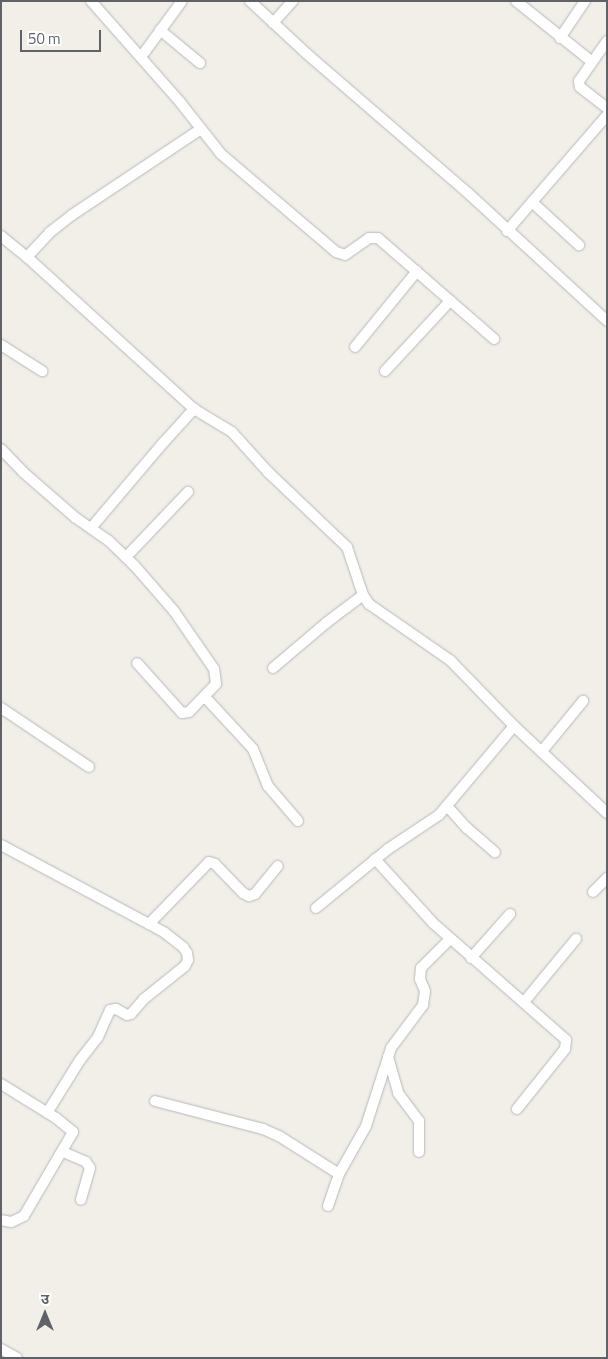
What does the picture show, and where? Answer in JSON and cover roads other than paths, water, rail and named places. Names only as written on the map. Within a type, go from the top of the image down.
[{"type":"street","points":[[91,1],[232,165],[336,252],[344,255],[373,237],[381,240],[494,339]]},
{"type":"street","points":[[141,57],[182,1]]},
{"type":"street","points":[[250,1],[468,193],[507,231],[607,321]]},
{"type":"street","points":[[273,23],[293,1]]},
{"type":"street","points":[[560,38],[584,1]]},
{"type":"street","points":[[518,2],[560,38],[591,61]]},
{"type":"street","points":[[160,30],[200,63]]},
{"type":"street","points":[[607,41],[581,77],[580,86],[607,108]]},
{"type":"street","points":[[507,231],[607,115]]},
{"type":"street","points":[[27,257],[49,233],[72,215],[201,129]]},
{"type":"street","points":[[532,202],[578,245]]},
{"type":"street","points":[[1,236],[27,257],[194,409],[226,426],[268,472],[347,547],[363,596],[375,609],[450,660],[514,726],[607,813]]},
{"type":"street","points":[[355,347],[418,271]]},
{"type":"street","points":[[385,371],[450,301]]},
{"type":"street","points":[[1,344],[42,371]]},
{"type":"street","points":[[91,528],[194,409]]},
{"type":"street","points":[[1,449],[23,472],[76,518],[126,557],[174,612],[214,669],[216,684],[189,712],[179,712],[137,663]]},
{"type":"street","points":[[126,557],[188,492]]},
{"type":"street","points":[[274,668],[326,623],[363,596]]},
{"type":"street","points":[[205,697],[254,750],[268,786],[298,821]]},
{"type":"street","points":[[542,751],[583,701]]},
{"type":"street","points":[[1,708],[89,767]]},
{"type":"street","points":[[316,908],[375,859],[439,815],[514,726]]},
{"type":"street","points":[[447,806],[495,852]]},
{"type":"street","points":[[1,845],[149,924],[183,947],[188,960],[129,1015],[116,1008],[110,1010],[98,1037],[80,1060],[47,1113]]},
{"type":"street","points":[[375,859],[450,939],[564,1037],[567,1042],[565,1049],[517,1109]]},
{"type":"street","points":[[149,924],[209,862],[215,864],[243,893],[249,896],[255,894],[278,866]]},
{"type":"street","points":[[593,892],[607,878]]},
{"type":"street","points":[[471,958],[510,914]]},
{"type":"street","points":[[328,1206],[339,1174],[362,1137],[394,1042],[423,1005],[425,991],[420,979],[421,968],[450,939]]},
{"type":"street","points":[[524,1002],[576,939]]},
{"type":"street","points":[[388,1056],[398,1093],[419,1121],[419,1152]]},
{"type":"street","points":[[1,1084],[71,1128],[73,1132],[24,1216],[11,1222],[1,1220]]},
{"type":"street","points":[[155,1101],[263,1129],[279,1136],[339,1174]]},
{"type":"street","points":[[63,1152],[86,1162],[90,1168],[81,1200]]},
{"type":"street","points":[[1,1348],[17,1358]]}]
